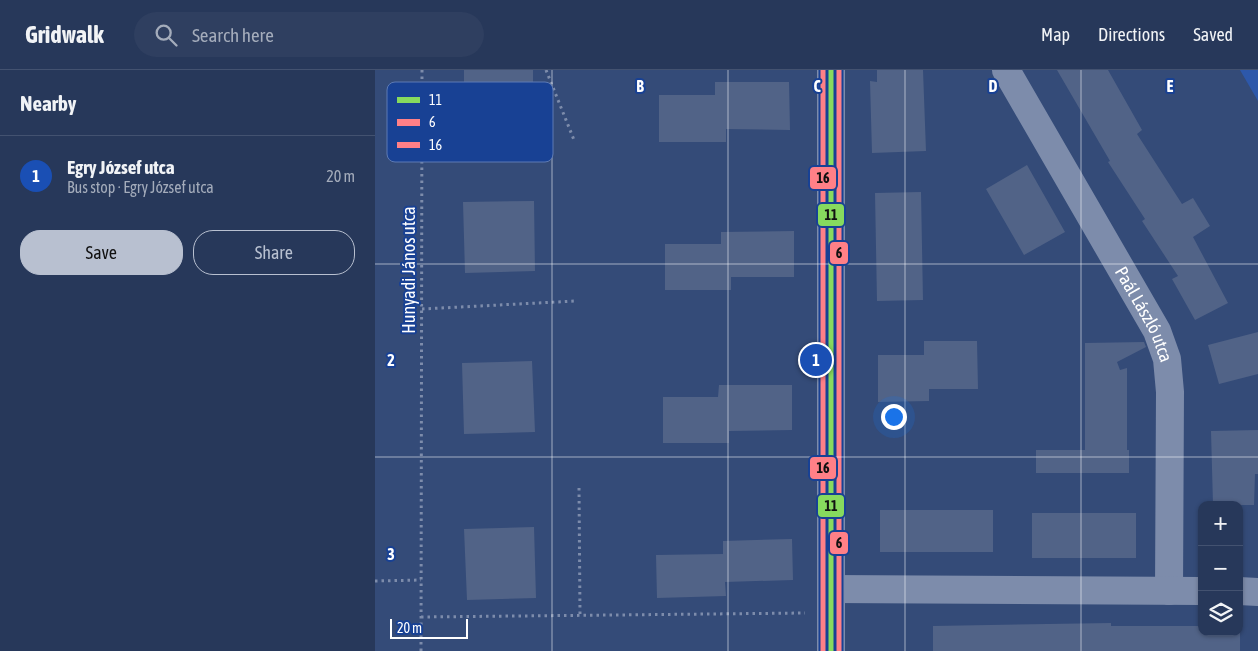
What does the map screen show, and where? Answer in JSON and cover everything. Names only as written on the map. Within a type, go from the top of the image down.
[{"type":"street","points":[[831,70],[831,651]]},
{"type":"street","name":"Paál László utca","points":[[1006,70],[1157,331],[1167,359],[1170,392],[1169,591]]},
{"type":"street","points":[[831,601],[1198,591]]},
{"type":"street","points":[[1243,592],[1258,592]]},
{"type":"path","points":[[546,70],[551,82]]},
{"type":"path","points":[[553,88],[574,140]]},
{"type":"path","name":"Hunyadi János utca","points":[[421,651],[422,162]]},
{"type":"path","points":[[422,309],[576,301]]},
{"type":"path","points":[[579,488],[580,615]]},
{"type":"path","points":[[375,581],[421,580]]},
{"type":"path","points":[[421,617],[580,615],[831,601]]},
{"type":"shaded area","points":[[1240,70],[1258,70],[1258,101]]},
{"type":"building","points":[[464,70],[533,70],[533,82],[464,82]]},
{"type":"building","points":[[877,70],[923,70],[926,151],[872,153],[870,81],[877,82]]},
{"type":"building","points":[[1057,70],[1108,70],[1142,130],[1137,134],[1182,204],[1193,198],[1210,226],[1193,237],[1228,303],[1195,320],[1172,279],[1178,276],[1142,221],[1145,219],[1108,162],[1110,161]]},
{"type":"building","points":[[715,82],[789,82],[790,130],[726,129],[726,142],[659,142],[659,95],[715,95]]},
{"type":"building","points":[[1027,165],[1065,232],[1024,255],[986,189]]},
{"type":"building","points":[[921,192],[923,300],[877,301],[875,193]]},
{"type":"building","points":[[534,201],[535,271],[465,273],[463,202]]},
{"type":"building","points":[[794,231],[794,277],[731,277],[731,290],[665,290],[665,244],[721,244],[721,232]]},
{"type":"building","points":[[1258,332],[1258,374],[1219,384],[1208,345]]},
{"type":"building","points":[[924,341],[977,341],[978,389],[929,389],[929,401],[878,402],[878,355],[924,355]]},
{"type":"building","points":[[1144,342],[1146,347],[1117,362],[1120,370],[1127,368],[1127,450],[1129,450],[1129,473],[1036,473],[1036,450],[1085,450],[1085,343]]},
{"type":"building","points":[[532,361],[535,432],[464,434],[462,363]]},
{"type":"building","points":[[719,385],[792,385],[792,430],[729,431],[729,443],[663,443],[663,397],[718,397]]},
{"type":"building","points":[[1258,430],[1258,474],[1255,474],[1254,505],[1243,505],[1243,501],[1213,501],[1211,431]]},
{"type":"building","points":[[880,510],[993,510],[993,552],[880,552]]},
{"type":"building","points":[[1032,513],[1136,513],[1136,558],[1032,558]]},
{"type":"building","points":[[534,527],[536,598],[467,600],[464,529]]},
{"type":"building","points":[[792,539],[793,580],[725,582],[726,596],[657,598],[656,555],[723,554],[723,541]]},
{"type":"building","points":[[1111,623],[1111,626],[1198,626],[1198,636],[1240,636],[1240,651],[933,651],[933,626]]},
{"type":"transit line","name":"16","points":[[823,70],[823,651]]},
{"type":"transit line","name":"11","points":[[831,70],[831,651]]},
{"type":"transit line","name":"6","points":[[839,70],[839,651]]},
{"type":"place","name":"Egry József utca","points":[[816,360]]}]
